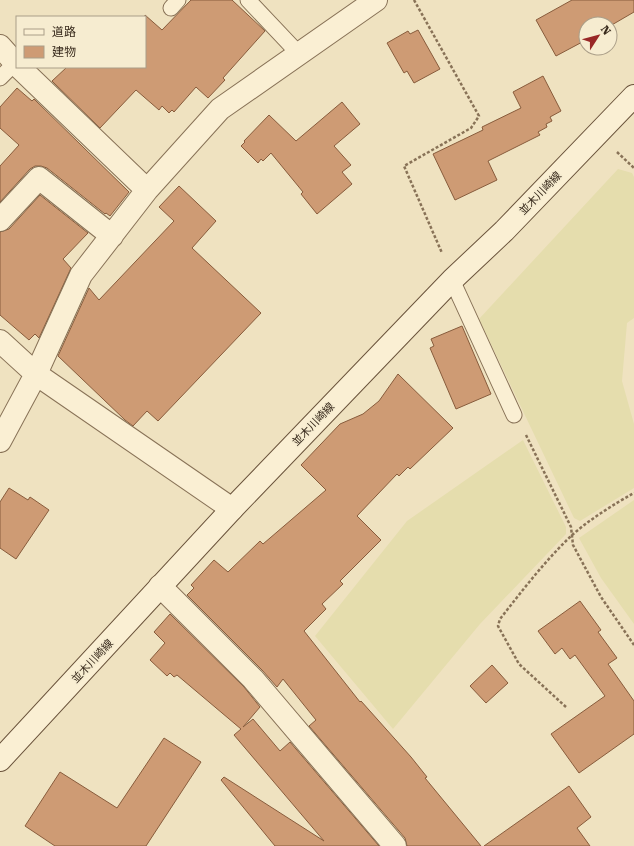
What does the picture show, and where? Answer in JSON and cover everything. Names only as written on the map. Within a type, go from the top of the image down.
[{"type":"street","points":[[0,441],[36,374],[81,275],[147,190],[220,109],[376,0]]},
{"type":"street","points":[[0,46],[16,64]]},
{"type":"street","points":[[20,68],[147,190]]},
{"type":"street","name":"並木川崎線","points":[[0,760],[232,508],[452,280],[504,230],[634,96]]},
{"type":"street","points":[[0,220],[39,178],[112,236]]},
{"type":"street","points":[[0,340],[36,374],[232,508]]},
{"type":"street","points":[[160,586],[253,679],[395,846]]},
{"type":"lane","points":[[248,0],[299,54]]},
{"type":"lane","points":[[0,78],[16,66]]},
{"type":"lane","points":[[452,280],[514,415]]},
{"type":"path","points":[[414,0],[480,116],[471,128],[404,166],[452,280]]},
{"type":"path","points":[[514,415],[529,440],[571,527],[573,545],[601,597],[634,645]]},
{"type":"path","points":[[566,707],[519,664],[498,626],[500,619],[535,574],[572,535],[620,500],[634,493]]},
{"type":"shaded area","points":[[618,169],[632,173],[634,177],[634,318],[627,323],[622,381],[634,424],[634,488],[580,521],[574,518],[479,319]]},
{"type":"shaded area","points":[[523,440],[566,527],[566,534],[480,624],[393,729],[315,636],[407,521]]},
{"type":"shaded area","points":[[634,500],[634,624],[601,578],[579,538]]},
{"type":"building","points":[[191,0],[232,0],[265,31],[223,78],[225,80],[208,98],[196,87],[174,112],[172,110],[169,113],[162,106],[159,110],[136,90],[100,128],[52,81],[66,68],[146,68],[145,15],[162,30]]},
{"type":"building","points":[[572,0],[634,0],[634,12],[618,21],[618,16],[578,16],[578,44],[556,56],[536,20]]},
{"type":"building","points":[[418,30],[440,69],[414,83],[407,71],[404,73],[387,43],[408,31],[410,34]]},
{"type":"building","points":[[543,76],[561,111],[550,117],[552,121],[546,124],[547,127],[538,132],[540,135],[488,161],[497,180],[455,200],[433,154],[483,130],[482,127],[521,108],[513,92]]},
{"type":"building","points":[[17,88],[32,101],[34,99],[129,192],[110,216],[106,213],[105,214],[47,168],[41,166],[35,166],[30,169],[0,202],[0,166],[19,145],[0,128],[0,107]]},
{"type":"building","points":[[342,102],[360,124],[334,146],[351,165],[342,172],[352,184],[317,214],[301,194],[303,192],[271,153],[263,161],[261,159],[258,163],[241,146],[269,115],[296,141]]},
{"type":"building","points":[[179,186],[216,221],[192,248],[261,313],[158,421],[147,411],[133,426],[58,356],[89,288],[99,300],[174,221],[159,207]]},
{"type":"building","points":[[40,195],[88,233],[63,259],[71,268],[39,338],[35,334],[29,340],[0,315],[0,232],[9,229]]},
{"type":"building","points":[[462,326],[491,394],[456,409],[430,348],[434,346],[431,339]]},
{"type":"building","points":[[398,374],[453,428],[410,469],[408,467],[399,476],[397,474],[357,516],[381,540],[340,581],[343,584],[322,604],[326,609],[304,631],[360,702],[361,701],[411,757],[427,777],[425,778],[481,846],[407,846],[405,838],[309,726],[316,720],[283,679],[277,687],[187,595],[194,588],[191,585],[214,560],[228,572],[260,541],[263,544],[326,490],[301,465],[340,424],[363,414],[379,401]]},
{"type":"building","points":[[9,488],[28,500],[30,497],[49,510],[16,559],[0,548],[0,502]]},
{"type":"building","points":[[580,601],[601,630],[598,632],[617,658],[608,664],[634,701],[634,734],[579,773],[551,734],[605,696],[575,655],[570,659],[562,648],[555,654],[538,631]]},
{"type":"building","points":[[170,614],[244,687],[260,707],[243,727],[253,719],[280,751],[290,742],[379,846],[275,846],[221,780],[224,777],[324,841],[234,735],[241,729],[177,675],[174,677],[170,673],[167,676],[150,660],[165,643],[154,632]]},
{"type":"building","points":[[492,665],[508,683],[486,703],[470,686]]},
{"type":"building","points":[[164,738],[201,762],[146,846],[55,846],[25,826],[60,772],[117,808]]},
{"type":"building","points":[[569,786],[591,817],[577,828],[590,846],[484,846]]}]
